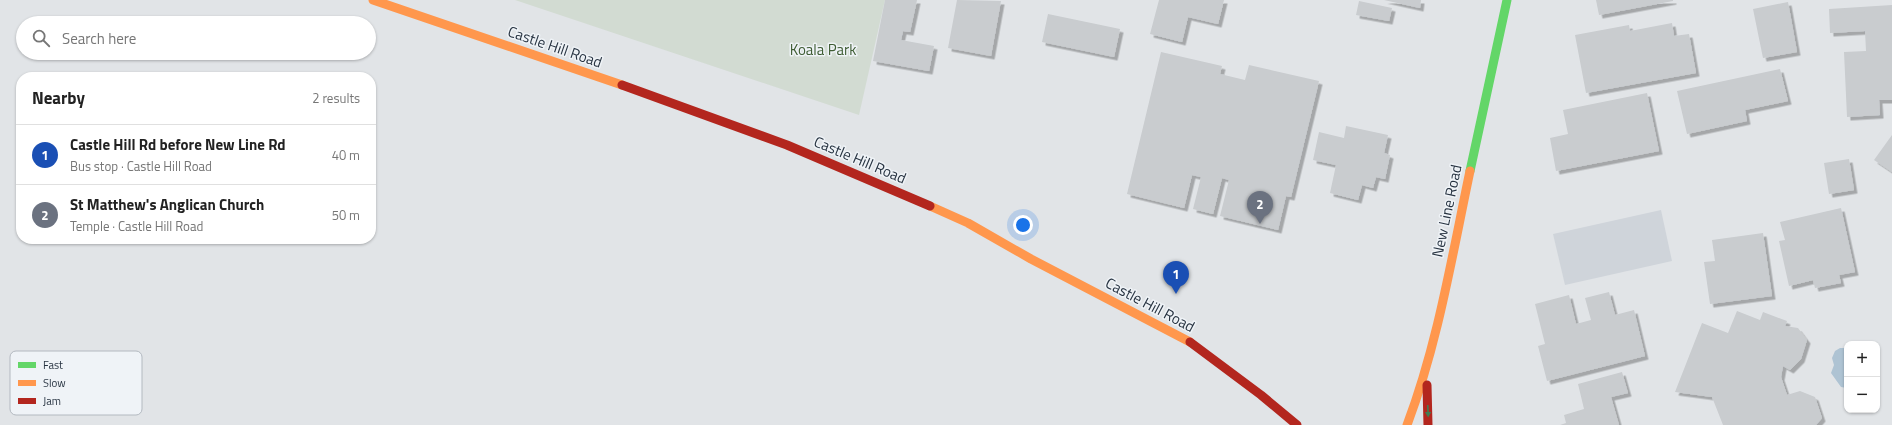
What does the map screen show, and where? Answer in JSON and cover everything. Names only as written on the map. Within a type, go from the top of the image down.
[{"type":"main road","name":"Castle Hill Road","points":[[373,0],[579,70],[787,145],[899,191],[968,223],[1031,259],[1184,337],[1262,395],[1297,425]]},
{"type":"main road","name":"New Line Road","points":[[1407,425],[1426,369],[1507,0]]},
{"type":"main road","points":[[1426,369],[1428,425]]},
{"type":"shaded area","points":[[1661,210],[1672,261],[1565,285],[1553,234]]},
{"type":"green space","name":"Koala Park","points":[[515,0],[885,0],[859,115]]},
{"type":"water","points":[[1840,348],[1844,348],[1844,388],[1841,387],[1831,373],[1834,365],[1832,358],[1835,351]]},
{"type":"building","points":[[885,0],[917,0],[910,32],[903,31],[901,40],[934,46],[929,71],[873,61]]},
{"type":"building","points":[[957,0],[1001,1],[991,56],[948,48]]},
{"type":"building","points":[[1159,0],[1224,0],[1218,24],[1188,17],[1182,42],[1150,34]]},
{"type":"building","points":[[1384,0],[1421,0],[1420,8]]},
{"type":"building","points":[[1596,0],[1673,0],[1673,1],[1599,15]]},
{"type":"building","points":[[1359,1],[1392,8],[1389,21],[1356,15]]},
{"type":"building","points":[[1788,2],[1797,52],[1763,58],[1753,9]]},
{"type":"building","points":[[1892,5],[1892,100],[1879,100],[1880,115],[1847,117],[1844,52],[1866,51],[1865,31],[1830,33],[1829,9]]},
{"type":"building","points":[[1048,14],[1120,29],[1114,57],[1042,42]]},
{"type":"building","points":[[1672,23],[1674,36],[1689,34],[1696,73],[1586,93],[1575,35],[1629,25],[1630,31]]},
{"type":"building","points":[[1161,52],[1222,66],[1220,74],[1245,80],[1249,65],[1319,81],[1291,197],[1286,196],[1278,230],[1220,216],[1229,180],[1222,178],[1213,214],[1193,209],[1201,177],[1192,175],[1184,208],[1127,194]]},
{"type":"building","points":[[1780,69],[1788,101],[1745,110],[1747,121],[1687,134],[1677,91]]},
{"type":"building","points":[[1647,93],[1659,151],[1556,171],[1550,138],[1568,134],[1563,110]]},
{"type":"building","points":[[1346,126],[1388,135],[1384,153],[1390,155],[1385,179],[1376,177],[1373,188],[1362,185],[1358,200],[1330,193],[1336,165],[1313,160],[1319,132],[1344,138]]},
{"type":"building","points":[[1892,135],[1892,172],[1874,160]]},
{"type":"building","points":[[1849,159],[1854,190],[1829,194],[1824,163]]},
{"type":"building","points":[[1841,208],[1855,272],[1839,275],[1841,283],[1815,288],[1813,280],[1789,286],[1779,241],[1785,240],[1780,222]]},
{"type":"building","points":[[1763,233],[1772,296],[1710,304],[1704,262],[1715,261],[1712,240]]},
{"type":"building","points":[[1609,292],[1615,315],[1634,310],[1645,356],[1547,381],[1538,346],[1545,344],[1535,304],[1569,295],[1576,324],[1591,320],[1585,298]]},
{"type":"building","points":[[1737,311],[1760,320],[1763,312],[1787,321],[1785,326],[1798,328],[1807,340],[1801,359],[1790,370],[1783,366],[1781,377],[1787,395],[1800,391],[1815,397],[1822,418],[1816,425],[1723,425],[1712,397],[1675,392],[1702,323],[1728,333]]},
{"type":"building","points":[[1622,372],[1628,393],[1611,397],[1619,425],[1560,425],[1566,423],[1564,415],[1584,409],[1578,384]]},
{"type":"traffic: fast","points":[[1470,171],[1507,0]]},
{"type":"traffic: slow","points":[[373,0],[622,85]]},
{"type":"traffic: slow","points":[[1407,425],[1418,394],[1436,331],[1470,171]]},
{"type":"traffic: slow","points":[[930,206],[968,223],[1031,259],[1190,342]]},
{"type":"traffic: jam","points":[[622,85],[787,145],[930,206]]},
{"type":"traffic: jam","points":[[1190,342],[1261,395],[1297,425]]},
{"type":"traffic: jam","points":[[1427,385],[1428,425]]},
{"type":"place","name":"St Matthew's Anglican Church","points":[[1260,224]]},
{"type":"place","name":"Castle Hill Rd before New Line Rd","points":[[1176,294]]}]
